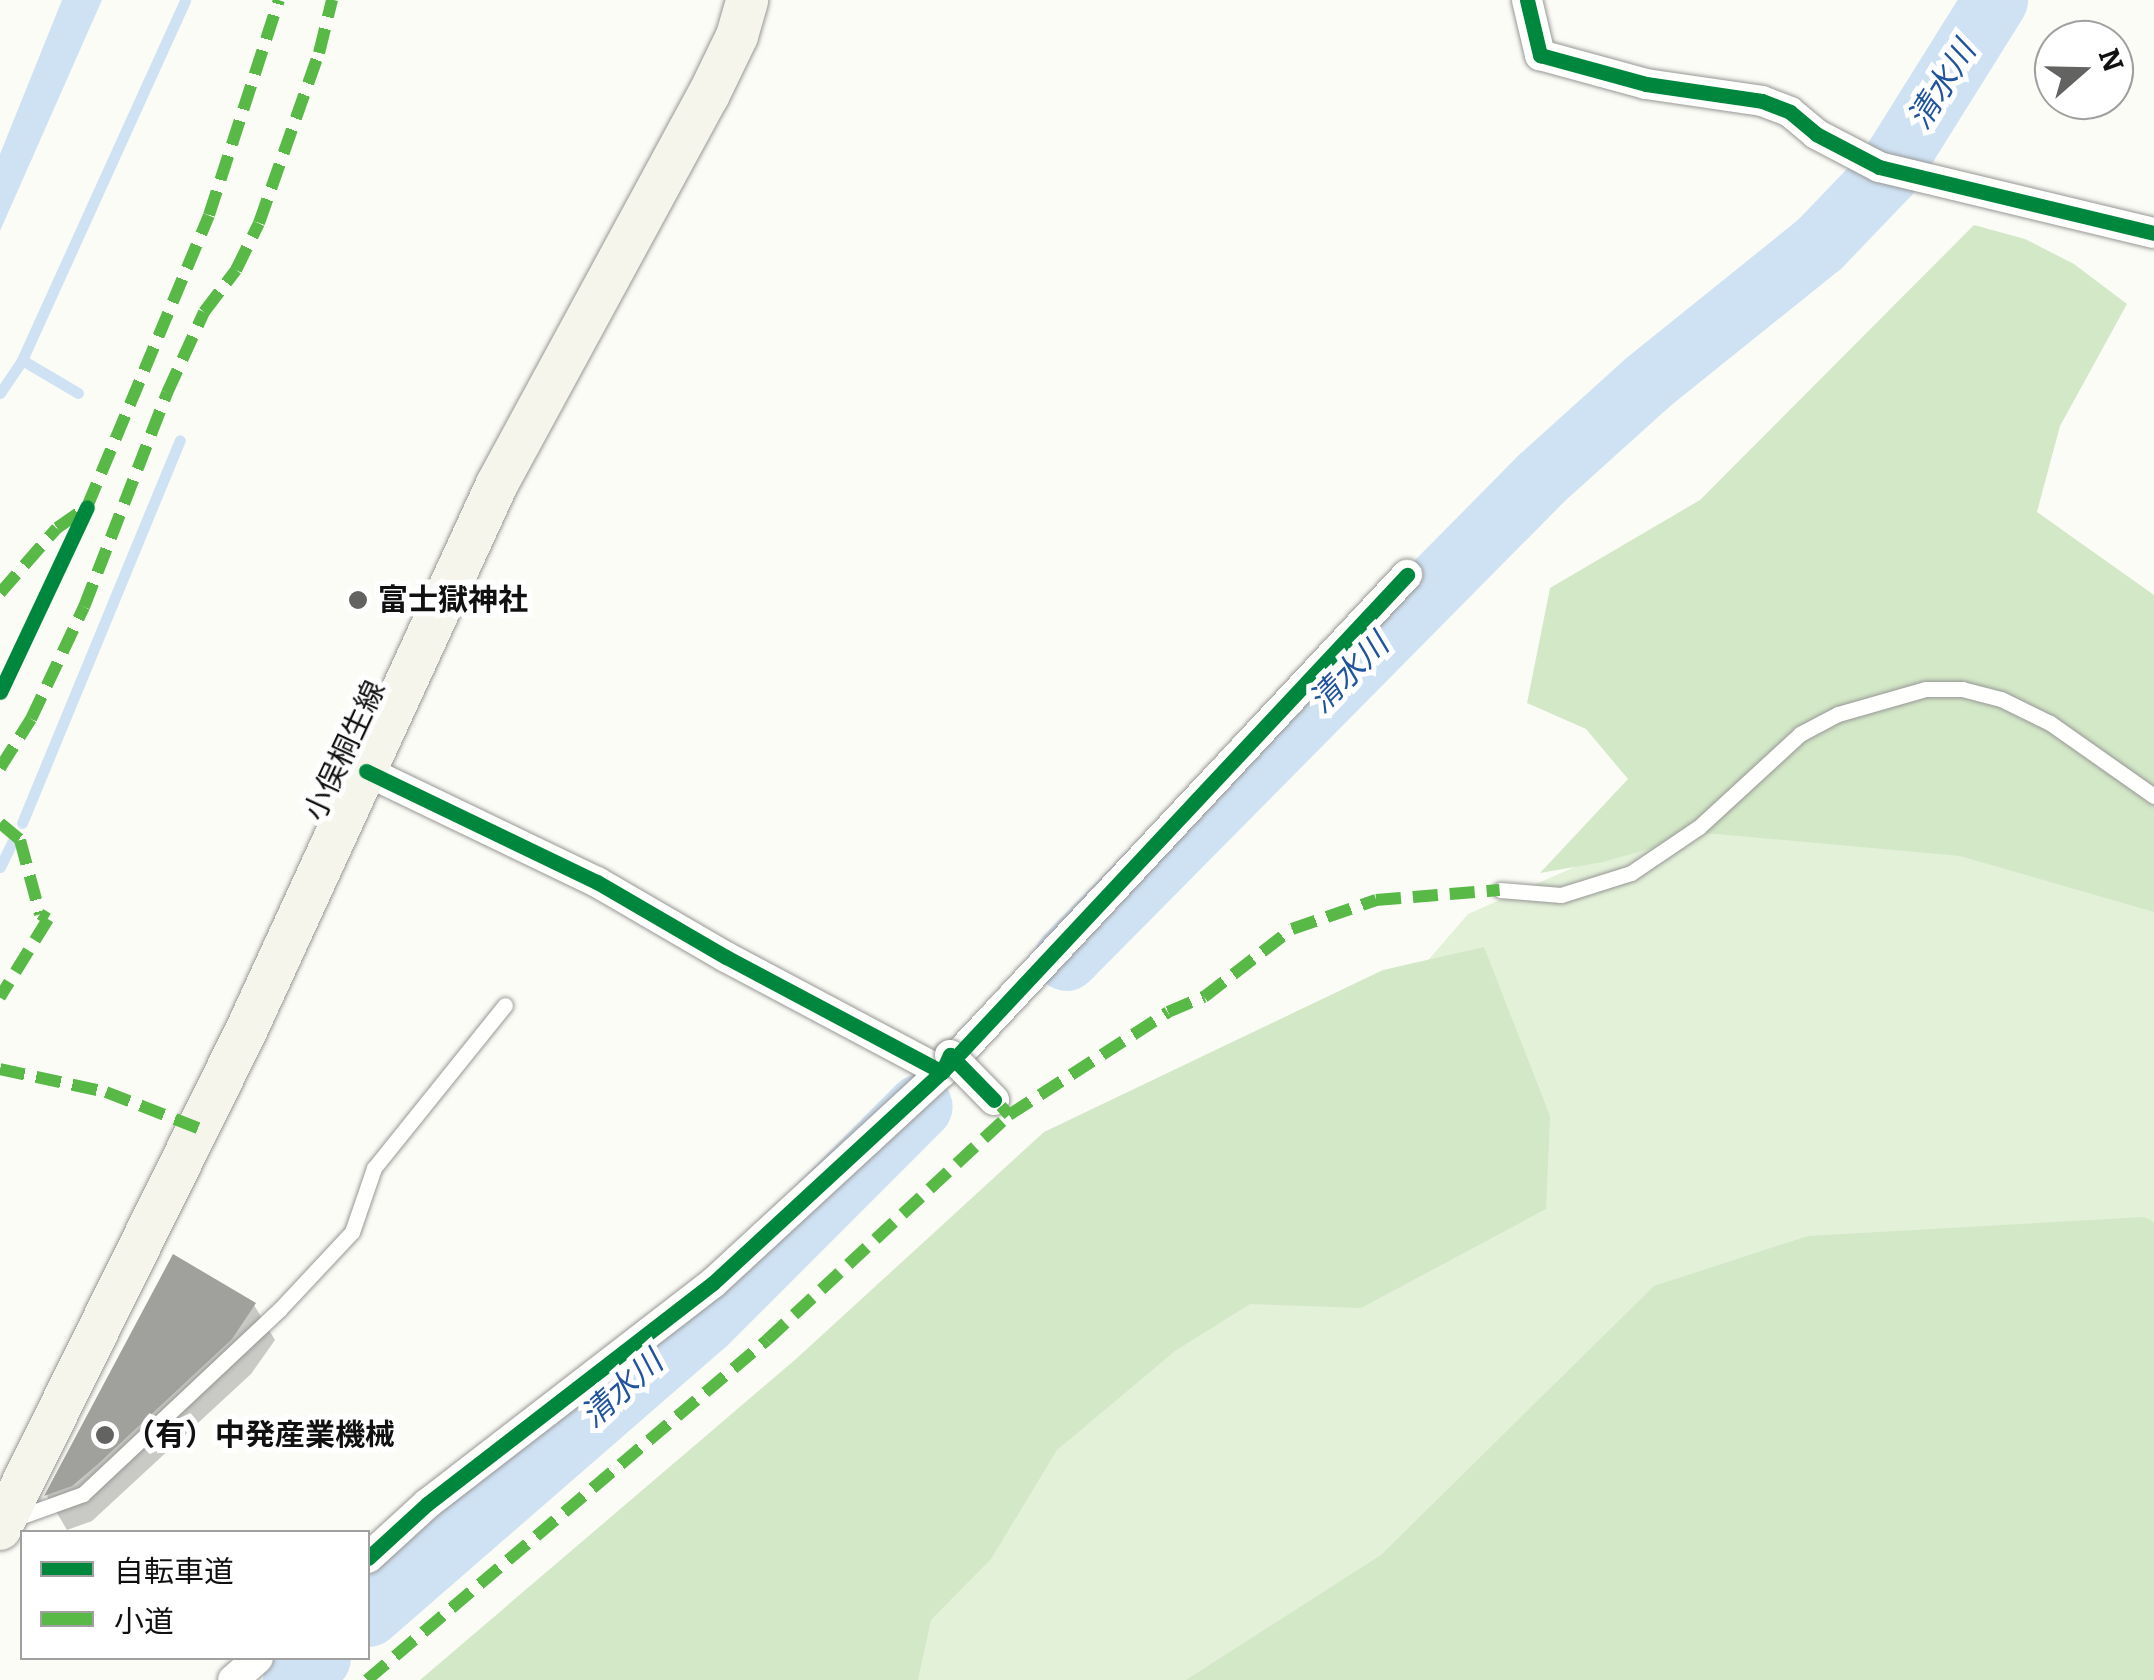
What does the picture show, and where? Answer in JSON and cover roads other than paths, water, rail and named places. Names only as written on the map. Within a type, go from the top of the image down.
[{"type":"main road","name":"小俣桐生線","points":[[2,1526],[246,1032],[497,484],[708,96],[736,36],[746,0]]},
{"type":"street","points":[[1526,0],[1540,55],[1646,84],[1762,101],[1790,112],[1816,134],[1879,167],[1942,186],[2154,233]]},
{"type":"street","points":[[370,1556],[427,1504],[713,1283],[946,1064],[1407,576]]},
{"type":"street","points":[[366,771],[597,882],[726,957],[946,1064],[994,1100]]},
{"type":"street","points":[[233,1680],[256,1660]]},
{"type":"lane","points":[[1500,890],[1561,895],[1631,873],[1699,827],[1800,734],[1838,714],[1926,689],[1962,689],[2001,700],[2050,723],[2154,796]]},
{"type":"lane","points":[[2,1526],[83,1494],[280,1310],[352,1232],[374,1168],[505,1005]]},
{"type":"water","points":[[62,0],[102,0],[0,231],[0,154]]},
{"type":"waterway","points":[[78,393],[22,360],[185,0]]},
{"type":"waterway","name":"清水川","points":[[1066,958],[1541,478],[1646,383],[1819,244],[1887,173],[1995,0]]},
{"type":"waterway","points":[[0,393],[22,360]]},
{"type":"waterway","points":[[22,823],[180,440]]},
{"type":"waterway","points":[[0,867],[12,842]]},
{"type":"waterway","name":"清水川","points":[[370,1612],[704,1322],[920,1106]]},
{"type":"waterway","name":"清水川","points":[[295,1680],[316,1660]]},
{"type":"place","name":"富士獄神社","points":[[358,600]]},
{"type":"place","name":"（有）中発産業機械","points":[[105,1435]]}]
